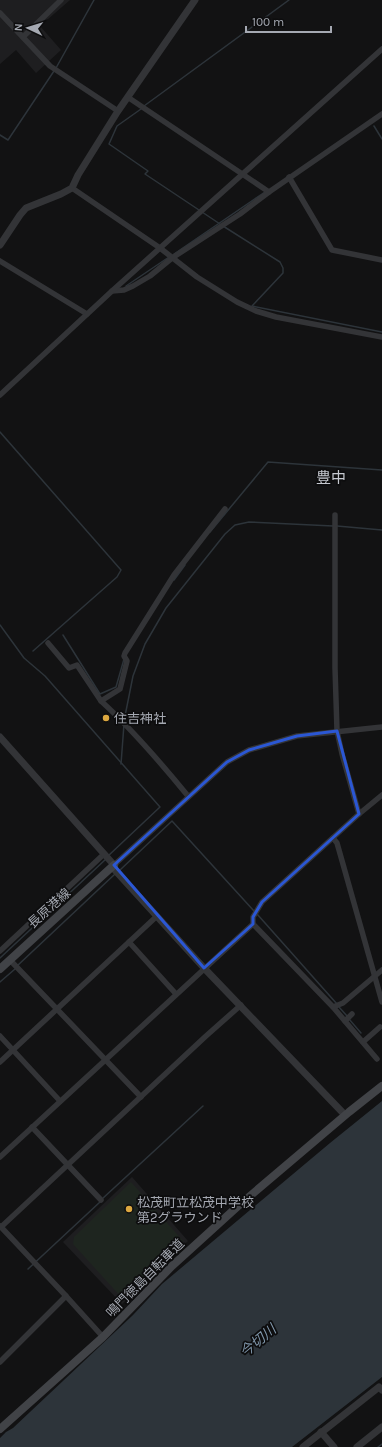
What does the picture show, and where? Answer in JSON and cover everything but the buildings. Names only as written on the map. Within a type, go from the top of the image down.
[{"type":"main road","name":"長原港線","points":[[0,969],[113,866]]},
{"type":"main road","name":"鳴門徳島自転車道","points":[[2,1424],[103,1337],[172,1266],[237,1207],[345,1115],[382,1086]]},
{"type":"street","points":[[23,38],[62,0]]},
{"type":"street","points":[[0,245],[26,208],[72,188],[78,175],[118,111],[129,98],[195,0]]},
{"type":"street","points":[[0,13],[50,66],[118,111]]},
{"type":"street","points":[[0,395],[112,291],[382,50]]},
{"type":"street","points":[[129,98],[243,173],[269,192]]},
{"type":"street","points":[[112,291],[124,290],[150,276],[172,258],[240,214],[269,192],[382,114]]},
{"type":"street","points":[[290,178],[332,250],[382,260]]},
{"type":"street","points":[[72,188],[160,248],[198,277],[237,302],[256,311],[276,317],[382,337]]},
{"type":"street","points":[[0,261],[87,314]]},
{"type":"street","points":[[101,701],[120,689],[127,661],[124,656],[174,575],[225,509]]},
{"type":"street","points":[[335,515],[335,668],[337,731],[349,782],[359,814]]},
{"type":"street","points":[[48,643],[69,668],[76,665],[101,701],[127,726],[162,764],[188,796]]},
{"type":"street","points":[[113,866],[227,762],[249,750],[297,736],[382,727]]},
{"type":"street","points":[[0,737],[204,968],[345,1115]]},
{"type":"street","points":[[377,1059],[345,1021],[253,924],[253,917],[262,902],[382,795]]},
{"type":"street","points":[[333,838],[336,843],[382,1002]]},
{"type":"street","points":[[0,951],[104,854]]},
{"type":"street","points":[[0,1062],[12,1049],[157,916]]},
{"type":"street","points":[[0,1157],[253,924]]},
{"type":"street","points":[[129,942],[176,994]]},
{"type":"street","points":[[10,960],[140,1097]]},
{"type":"street","points":[[333,1008],[343,1003],[382,970]]},
{"type":"street","points":[[103,1337],[66,1296],[1,1229],[67,1164],[241,1005]]},
{"type":"street","points":[[345,1021],[352,1014]]},
{"type":"street","points":[[363,1042],[380,1027]]},
{"type":"street","points":[[0,1036],[60,1101]]},
{"type":"street","points":[[32,1127],[101,1200]]},
{"type":"street","points":[[0,1362],[66,1296]]},
{"type":"street","points":[[303,1447],[379,1387],[382,1390]]},
{"type":"street","points":[[357,1447],[382,1427]]},
{"type":"street","points":[[322,1432],[334,1447]]},
{"type":"highlighted area","points":[[337,731],[359,814],[262,902],[253,917],[253,924],[204,968],[114,865],[227,762],[249,750],[297,736]]},
{"type":"shaded area","points":[[0,0],[70,0],[40,26],[61,50],[36,73],[16,50],[0,64]]},
{"type":"shaded area","name":"松茂町立松茂中学校 第2グラウンド","points":[[132,1177],[188,1241],[122,1304],[63,1242]]},
{"type":"shaded area","name":"松茂町立松茂中学校 第2グラウンド","points":[[131,1182],[183,1241],[122,1298],[73,1244],[74,1237]]},
{"type":"water","name":"今切川","points":[[382,1101],[382,1377],[292,1447],[0,1447],[0,1438],[13,1428],[133,1315],[162,1284]]},
{"type":"waterway","points":[[56,68],[94,0]]},
{"type":"waterway","points":[[144,106],[289,0]]},
{"type":"waterway","points":[[0,135],[8,140],[54,71]]},
{"type":"waterway","points":[[141,109],[117,126],[109,144],[148,171],[145,174],[220,224]]},
{"type":"waterway","points":[[374,126],[382,139]]},
{"type":"waterway","points":[[174,254],[265,192]]},
{"type":"waterway","points":[[223,226],[280,262],[283,268],[283,273],[252,306],[382,332]]},
{"type":"waterway","points":[[126,286],[169,257]]},
{"type":"waterway","points":[[0,432],[121,570],[117,577],[33,651]]},
{"type":"waterway","points":[[210,532],[268,462],[382,470]]},
{"type":"waterway","points":[[124,721],[133,676],[145,644],[166,608],[225,534],[235,525],[249,522],[333,526]]},
{"type":"waterway","points":[[337,526],[382,530]]},
{"type":"waterway","points":[[174,580],[185,565]]},
{"type":"waterway","points":[[0,625],[24,658],[45,676],[160,807],[108,856]]},
{"type":"waterway","points":[[63,635],[100,694],[116,687],[124,659]]},
{"type":"waterway","points":[[121,764],[124,724]]},
{"type":"waterway","points":[[120,870],[172,821],[254,911]]},
{"type":"waterway","points":[[0,958],[106,859]]},
{"type":"waterway","points":[[17,966],[115,874]]},
{"type":"waterway","points":[[257,914],[337,1004]]},
{"type":"waterway","points":[[0,982],[15,969]]},
{"type":"waterway","points":[[339,1007],[347,1016]]},
{"type":"waterway","points":[[349,1019],[361,1033]]},
{"type":"waterway","points":[[102,1199],[203,1106]]},
{"type":"waterway","points":[[28,1269],[100,1202]]},
{"type":"waterway","points":[[378,1447],[382,1444]]},
{"type":"place","name":"住吉神社","points":[[106,718]]},
{"type":"place","name":"松茂町立松茂中学校 第2グラウンド","points":[[129,1209]]},
{"type":"district","name":"豊中","points":[[331,478]]}]
